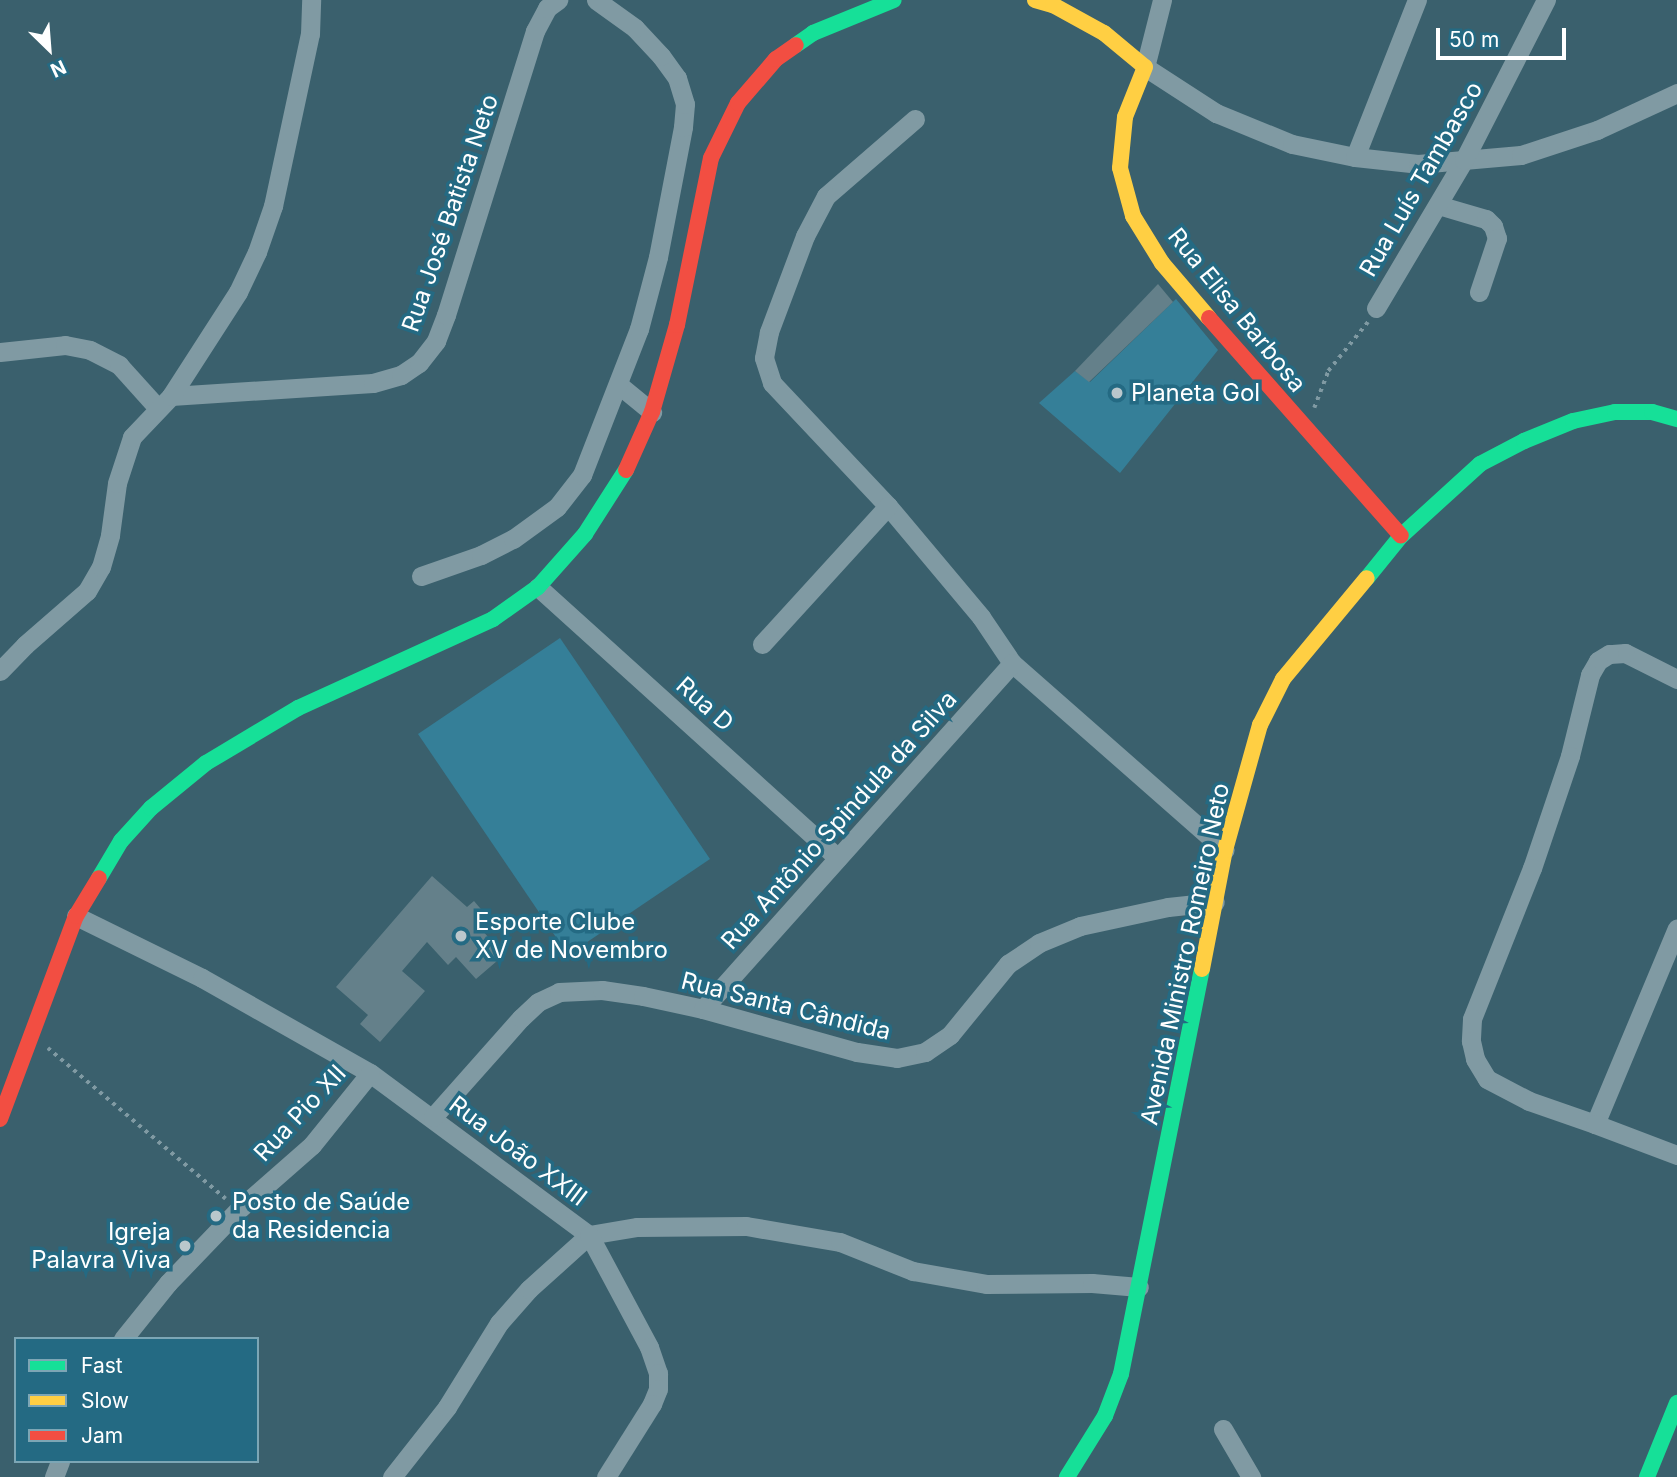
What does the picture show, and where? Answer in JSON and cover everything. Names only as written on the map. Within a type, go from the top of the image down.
[{"type":"main road","points":[[1035,0],[1053,5],[1104,33],[1145,67]]},
{"type":"main road","points":[[0,1119],[76,916],[121,841],[151,808],[206,763],[298,708],[493,620],[538,587],[586,534],[621,481],[652,412],[677,325],[710,158],[738,103],[776,59],[805,38],[887,1]]},
{"type":"main road","name":"Rua Elisa Barbosa","points":[[1145,67],[1125,117],[1120,168],[1133,216],[1162,263],[1305,430],[1401,536]]},
{"type":"main road","name":"Avenida Ministro Romeiro Neto","points":[[1068,1477],[1105,1416],[1121,1374],[1225,850],[1260,725],[1283,679],[1401,536],[1480,464],[1524,441],[1573,421],[1615,411],[1652,412],[1677,419]]},
{"type":"main road","points":[[1647,1477],[1677,1403]]},
{"type":"street","points":[[0,671],[24,645],[87,591],[101,567],[110,536],[117,483],[132,437],[164,402],[238,292],[273,206],[310,34],[311,0]]},
{"type":"street","name":"Rua José Batista Neto","points":[[164,402],[373,383],[401,375],[419,363],[436,341],[446,315],[535,31],[547,8],[558,0]]},
{"type":"street","points":[[421,576],[491,550],[557,507],[582,475],[639,329],[657,257],[685,104],[677,78],[661,56],[635,28],[596,0]]},
{"type":"street","name":"Rua Elisa Barbosa","points":[[1145,67],[1162,0]]},
{"type":"street","points":[[1355,157],[1417,0]]},
{"type":"street","name":"Rua Luís Tambasco","points":[[1376,308],[1464,160],[1546,0]]},
{"type":"street","points":[[1145,67],[1216,113],[1292,144],[1355,157],[1418,164],[1521,155],[1597,130],[1677,93]]},
{"type":"street","points":[[915,119],[826,197],[805,236],[769,332],[764,358],[772,383],[888,506],[981,617],[1012,663],[1225,850]]},
{"type":"street","points":[[1438,205],[1486,219],[1493,226],[1497,239],[1479,292]]},
{"type":"street","points":[[0,352],[65,345],[90,349],[118,365],[164,402]]},
{"type":"street","points":[[619,385],[652,412]]},
{"type":"street","points":[[762,644],[888,506]]},
{"type":"street","name":"Rua D","points":[[538,587],[838,858]]},
{"type":"street","points":[[1677,680],[1625,653],[1609,654],[1598,661],[1590,675],[1570,756],[1532,868],[1472,1019],[1471,1041],[1475,1059],[1487,1079],[1529,1101],[1677,1155]]},
{"type":"street","name":"Rua Antônio Spindula da Silva","points":[[703,1009],[1012,663]]},
{"type":"street","name":"Rua Santa Cândida","points":[[433,1117],[521,1018],[538,1002],[559,992],[602,990],[703,1009],[857,1052],[897,1058],[925,1052],[950,1035],[1008,964],[1039,943],[1102,920],[1215,902]]},
{"type":"street","name":"Rua João XXIII","points":[[76,916],[202,978],[370,1073],[433,1117],[483,1158],[589,1236],[637,1227],[746,1226],[840,1242],[913,1271],[986,1284],[1092,1283],[1139,1287]]},
{"type":"street","points":[[1595,1124],[1677,928]]},
{"type":"street","name":"Rua Pio XII","points":[[125,1337],[168,1283],[238,1210],[312,1145],[370,1073]]},
{"type":"street","points":[[392,1477],[447,1407],[499,1323],[529,1289],[589,1236],[649,1347],[658,1373],[658,1390],[652,1404],[606,1477]]},
{"type":"street","points":[[1223,1429],[1251,1477]]},
{"type":"path","points":[[1305,430],[1328,371],[1343,350],[1363,332],[1376,308]]},
{"type":"path","points":[[32,1034],[238,1210]]},
{"type":"shaded area","name":"Planeta Gol","points":[[1176,299],[1218,350],[1120,473],[1039,403],[1075,371],[1090,382]]},
{"type":"shaded area","points":[[560,638],[710,859],[568,955],[418,734]]},
{"type":"building","points":[[1158,284],[1173,302],[1089,382],[1075,371]]},
{"type":"building","points":[[432,876],[467,907],[474,901],[491,921],[481,929],[504,955],[476,979],[456,957],[448,965],[427,942],[402,971],[425,991],[380,1042],[360,1024],[368,1015],[336,987]]},
{"type":"traffic: fast","points":[[796,45],[813,33],[894,0]]},
{"type":"traffic: fast","points":[[1367,578],[1401,536],[1480,464],[1524,441],[1573,421],[1615,412],[1652,412],[1677,419]]},
{"type":"traffic: fast","points":[[99,878],[121,841],[151,808],[206,763],[298,708],[493,619],[538,587],[585,534],[626,470]]},
{"type":"traffic: fast","points":[[1067,1477],[1105,1416],[1121,1374],[1202,969]]},
{"type":"traffic: fast","points":[[1647,1477],[1677,1403]]},
{"type":"traffic: slow","points":[[1035,0],[1053,5],[1104,33],[1145,67],[1125,117],[1120,168],[1133,216],[1162,263],[1209,318]]},
{"type":"traffic: slow","points":[[1202,969],[1225,850],[1260,725],[1283,679],[1367,578]]},
{"type":"traffic: jam","points":[[626,470],[652,412],[677,325],[711,158],[738,103],[776,59],[796,45]]},
{"type":"traffic: jam","points":[[1209,318],[1401,536]]},
{"type":"traffic: jam","points":[[0,1119],[76,916],[99,878]]},
{"type":"place","name":"Planeta Gol","points":[[1117,393]]},
{"type":"place","name":"Esporte Clube XV de Novembro","points":[[461,936]]},
{"type":"place","name":"Posto de Saúde da Residencia","points":[[216,1216]]},
{"type":"place","name":"Igreja Palavra Viva","points":[[185,1246]]}]
